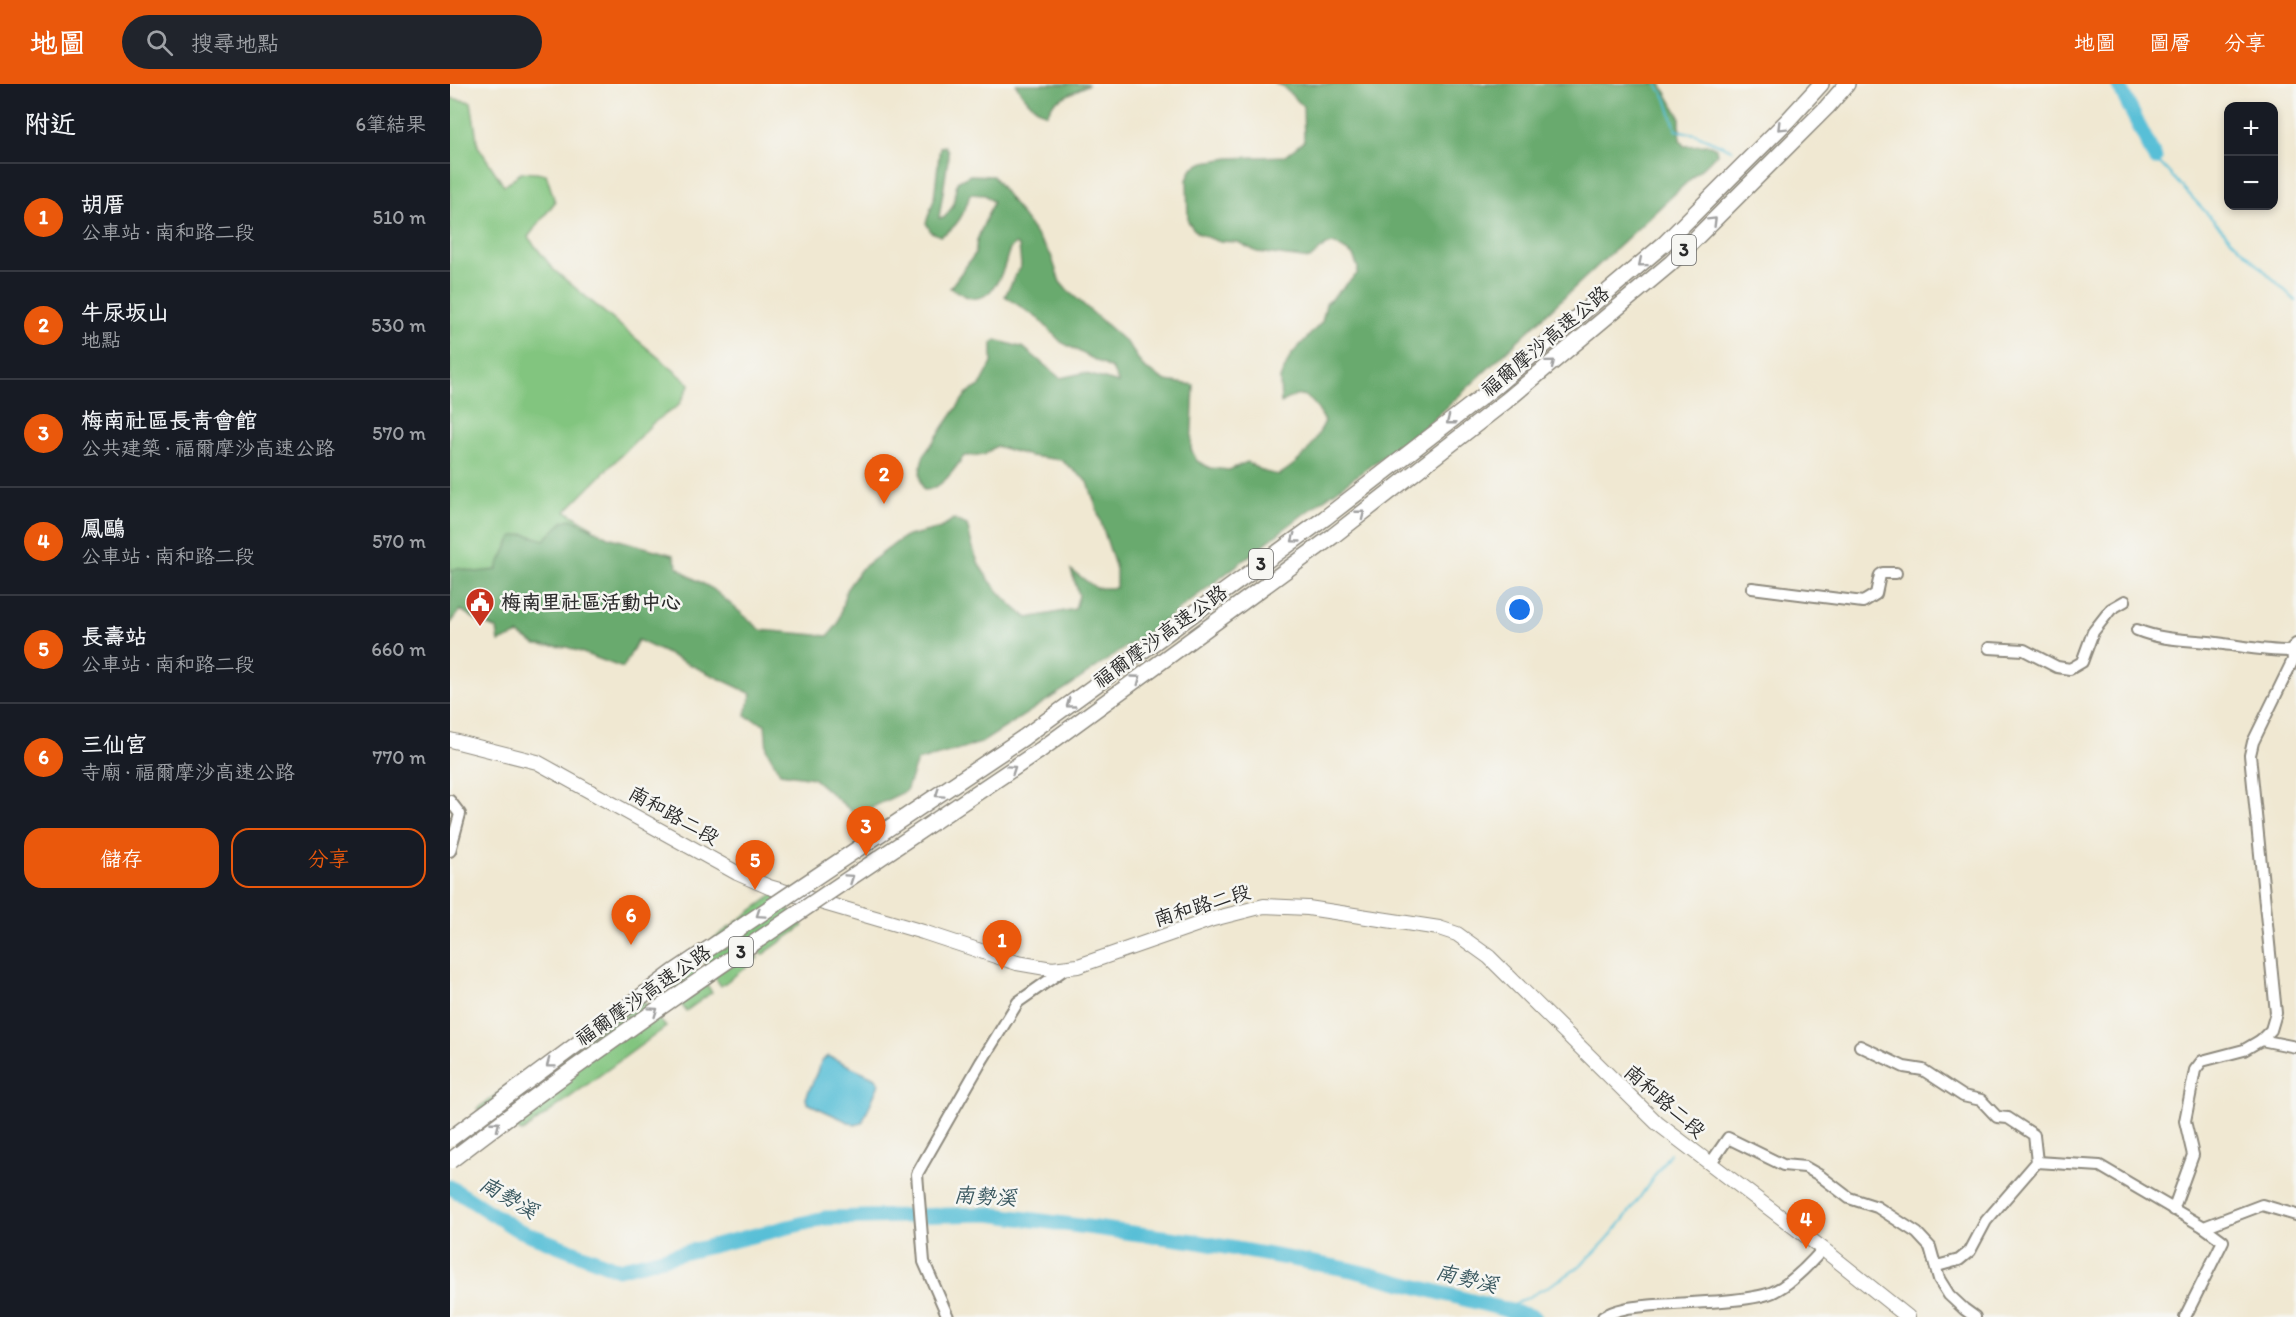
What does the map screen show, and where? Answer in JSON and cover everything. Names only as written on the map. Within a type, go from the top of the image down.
[{"type":"highway","name":"福爾摩沙高速公路","points":[[450,1139],[674,972],[1023,738],[1325,518],[1497,385],[1664,244],[1821,84]]},
{"type":"highway","name":"福爾摩沙高速公路","points":[[450,1161],[504,1119],[659,1008],[1039,751],[1333,536],[1506,401],[1671,263],[1827,107],[1847,84]]},
{"type":"main road","name":"南和路二段","points":[[450,740],[537,762],[737,873],[769,887],[924,932],[1017,963],[1065,969],[1213,919],[1264,906],[1308,908],[1438,928],[1457,934],[1476,946],[1657,1123],[1823,1249],[1908,1317]]},
{"type":"street","points":[[1752,588],[1863,602],[1876,594],[1880,575],[1896,573]]},
{"type":"street","points":[[1989,648],[2024,650],[2057,667],[2070,669],[2082,662],[2093,632],[2111,609],[2125,601]]},
{"type":"street","points":[[2137,630],[2155,638],[2223,644],[2263,651],[2289,651],[2294,646]]},
{"type":"street","points":[[2173,1210],[2193,1155],[2185,1121],[2195,1070],[2202,1061],[2244,1050],[2261,1040],[2271,1030],[2276,1013],[2250,755],[2253,742],[2293,660],[2294,646]]},
{"type":"street","points":[[450,801],[460,814],[450,851]]},
{"type":"street","points":[[948,1317],[924,1262],[917,1174],[1018,1002],[1065,969]]},
{"type":"street","points":[[2261,1040],[2296,1047]]},
{"type":"street","points":[[1860,1046],[1904,1067],[1923,1070],[1963,1096],[1981,1100],[1997,1117],[2008,1118],[2034,1135],[2037,1162],[1986,1221],[1970,1251],[1959,1260],[1937,1266]]},
{"type":"street","points":[[1710,1164],[1728,1138],[1783,1165],[1805,1167],[1819,1174],[1849,1198],[1878,1207],[1917,1233],[1930,1247],[1940,1279],[1960,1313],[1975,1317]]},
{"type":"street","points":[[2037,1162],[2100,1166],[2223,1240],[2185,1317]]},
{"type":"street","points":[[2204,1227],[2262,1205],[2296,1215]]},
{"type":"street","points":[[1603,1317],[1632,1307],[1745,1298],[1774,1292],[1807,1267],[1823,1249]]},
{"type":"green space","points":[[1016,84],[1089,84],[1054,102],[1047,114],[1029,102]]},
{"type":"green space","points":[[1275,84],[1661,84],[1680,117],[1680,140],[1684,146],[1710,145],[1716,148],[1717,154],[1431,422],[1305,513],[1168,618],[1068,687],[981,743],[917,761],[906,791],[856,815],[813,778],[780,773],[767,750],[765,724],[745,716],[752,694],[638,640],[623,668],[567,647],[536,645],[519,634],[499,642],[497,629],[461,610],[450,624],[451,571],[457,568],[476,572],[496,570],[512,537],[525,534],[544,540],[564,521],[571,519],[608,537],[673,555],[678,567],[713,589],[761,630],[828,636],[838,624],[846,590],[861,569],[904,537],[941,528],[953,519],[967,525],[976,557],[991,582],[1028,618],[1075,609],[1079,595],[1071,570],[1096,588],[1116,588],[1116,569],[1088,482],[1061,460],[1030,456],[996,446],[984,455],[964,456],[947,478],[937,486],[924,490],[922,486],[920,472],[924,455],[967,393],[980,386],[992,363],[992,343],[996,340],[1024,348],[1060,378],[1083,373],[1119,383],[1112,369],[1061,342],[1040,320],[1005,296],[1021,265],[1019,246],[1015,244],[1011,247],[995,286],[985,295],[972,298],[950,288],[975,254],[977,240],[993,202],[985,195],[970,194],[963,213],[952,229],[940,236],[931,232],[926,223],[934,199],[940,147],[945,146],[948,151],[948,160],[939,218],[944,218],[953,206],[957,182],[970,175],[993,176],[1051,255],[1060,282],[1067,290],[1128,344],[1144,368],[1166,381],[1194,385],[1191,449],[1197,461],[1210,468],[1229,470],[1247,462],[1265,472],[1279,475],[1295,464],[1306,452],[1325,421],[1308,397],[1297,396],[1281,403],[1280,379],[1291,355],[1322,322],[1326,304],[1357,274],[1358,268],[1353,255],[1335,244],[1326,245],[1310,259],[1257,252],[1238,242],[1217,241],[1197,233],[1188,222],[1187,180],[1192,168],[1204,162],[1230,158],[1285,156],[1304,141],[1303,106],[1282,86]]},
{"type":"green space","points":[[450,98],[471,102],[478,146],[504,186],[522,172],[546,174],[555,202],[528,237],[554,270],[690,384],[679,405],[653,423],[566,511],[593,528],[577,548],[468,582],[450,572]]},
{"type":"green space","points":[[776,893],[803,926],[762,955],[735,923]]},
{"type":"green space","points":[[731,926],[758,958],[721,986],[696,952]]},
{"type":"green space","points":[[686,957],[712,992],[686,1011],[659,975]]},
{"type":"green space","points":[[636,993],[666,1027],[522,1132],[477,1109]]},
{"type":"water","points":[[828,1056],[876,1078],[879,1084],[862,1123],[855,1125],[807,1103],[806,1098],[822,1060]]},
{"type":"waterway","points":[[1657,84],[1666,98],[1676,130],[1695,134],[1732,150]]},
{"type":"waterway","points":[[2118,84],[2155,158]]},
{"type":"waterway","points":[[2155,158],[2231,239],[2296,301]]},
{"type":"waterway","points":[[1505,1309],[1562,1278],[1599,1248],[1637,1202],[1670,1153]]},
{"type":"waterway","name":"南勢溪","points":[[450,1187],[516,1229],[618,1269],[825,1218],[989,1214],[1193,1241],[1352,1270],[1534,1317]]},
{"type":"place","name":"牛尿坂山","points":[[884,504]]},
{"type":"place","name":"梅南里社區活動中心","points":[[480,628]]},
{"type":"place","name":"梅南社區長青會館","points":[[866,856]]},
{"type":"place","name":"長壽站","points":[[755,890]]},
{"type":"place","name":"三仙宮","points":[[631,945]]},
{"type":"place","name":"胡厝","points":[[1002,970]]},
{"type":"place","name":"鳳鷗","points":[[1806,1249]]}]
